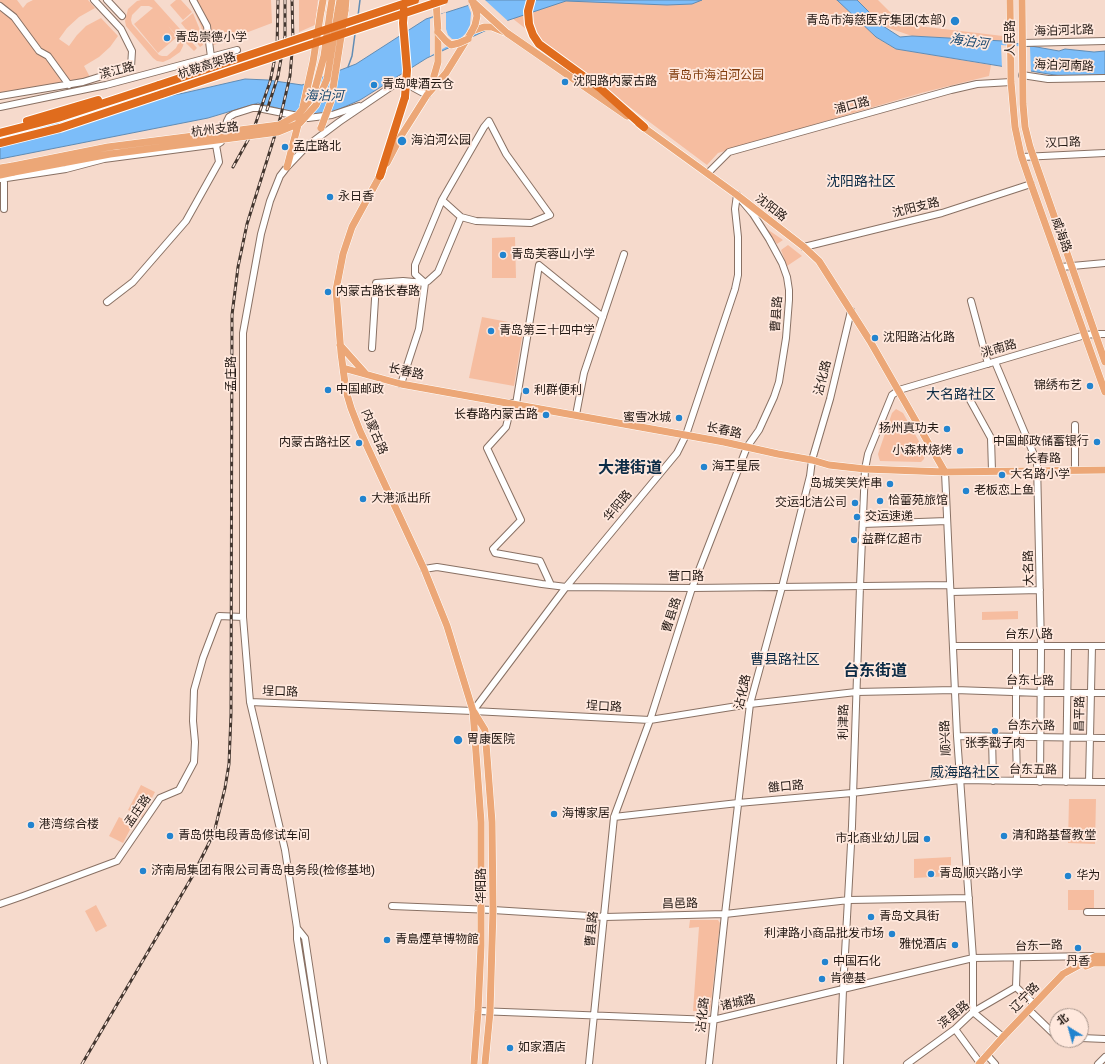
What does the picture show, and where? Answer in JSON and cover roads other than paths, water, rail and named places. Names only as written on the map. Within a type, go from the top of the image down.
[{"type":"highway","points":[[380,176],[406,97],[407,70],[403,22],[407,0]]},
{"type":"highway","name":"杭鞍高架路","points":[[0,134],[58,118],[415,0]]},
{"type":"highway","name":"杭鞍高架路","points":[[0,143],[72,124],[444,0]]},
{"type":"highway","points":[[531,0],[528,12],[529,24],[533,35],[539,44],[601,89],[644,127]]},
{"type":"highway","points":[[0,128],[79,104],[159,85]]},
{"type":"highway","points":[[0,147],[29,140],[72,124]]},
{"type":"main road","points":[[286,167],[307,92],[323,0]]},
{"type":"main road","name":"杭州支路","points":[[1,178],[13,169],[108,147],[279,125],[298,115],[313,96],[318,80],[324,56],[332,0]]},
{"type":"main road","name":"杭州支路","points":[[0,168],[13,169],[110,154],[278,132],[300,123],[316,105],[327,79],[341,11],[340,0]]},
{"type":"main road","points":[[321,128],[331,101],[341,11],[346,0]]},
{"type":"main road","points":[[427,95],[438,62],[436,0]]},
{"type":"main road","points":[[427,95],[446,73],[462,49],[475,25],[477,16],[471,0]]},
{"type":"main road","points":[[471,0],[506,33]]},
{"type":"main road","name":"人民路","points":[[1010,0],[1011,82]]},
{"type":"main road","name":"人民路","points":[[1022,0],[1022,75]]},
{"type":"main road","points":[[472,31],[480,28],[492,27],[506,33]]},
{"type":"main road","points":[[438,32],[451,45],[468,39]]},
{"type":"main road","name":"沈阳路","points":[[506,33],[644,127],[708,173],[804,247],[819,262],[851,311],[899,390],[945,472]]},
{"type":"main road","name":"威海路","points":[[1022,75],[1025,127],[1033,155],[1105,362]]},
{"type":"main road","name":"威海路","points":[[1011,82],[1015,127],[1022,157],[1105,392]]},
{"type":"main road","name":"内蒙古路","points":[[427,95],[401,136],[352,227],[343,254],[336,290],[340,345],[346,391],[360,431],[424,569],[447,626],[473,711]]},
{"type":"main road","points":[[340,345],[366,374]]},
{"type":"main road","name":"长春路","points":[[343,368],[401,384],[686,435],[812,460],[828,465],[865,469],[945,472],[1105,470]]},
{"type":"main road","name":"华阳路","points":[[473,711],[481,822],[481,909],[478,1011],[474,1064]]},
{"type":"main road","name":"华阳路","points":[[473,711],[485,730],[492,822],[493,910],[490,1012],[485,1064]]},
{"type":"main road","name":"台东一路","points":[[1094,960],[1105,956]]},
{"type":"main road","name":"台东一路","points":[[1094,960],[1105,963]]},
{"type":"main road","name":"辽宁路","points":[[986,1061],[1030,1012],[1034,1004],[1063,974],[1094,960]]},
{"type":"main road","name":"辽宁路","points":[[986,1061],[1003,1037],[1066,977],[1094,960]]},
{"type":"street","points":[[0,96],[69,85],[130,67],[132,51],[121,29],[94,0]]},
{"type":"street","points":[[107,0],[122,16]]},
{"type":"street","points":[[193,0],[207,26],[211,57]]},
{"type":"street","points":[[0,6],[14,17],[39,51],[48,56],[69,85]]},
{"type":"street","name":"海泊河北路","points":[[1023,43],[1105,41]]},
{"type":"street","name":"滨江路","points":[[0,108],[106,85],[237,50]]},
{"type":"street","name":"海泊河南路","points":[[1022,75],[1048,79],[1105,78]]},
{"type":"street","points":[[307,146],[364,105],[401,82],[427,95]]},
{"type":"street","name":"浦口路","points":[[708,173],[729,152],[951,90],[977,84],[1011,82]]},
{"type":"street","points":[[4,210],[1,178],[66,169],[104,159],[216,145],[221,142],[226,121],[229,116],[246,110],[258,108],[308,118],[332,115],[364,105]]},
{"type":"street","points":[[425,283],[415,274],[415,264],[442,200],[484,127],[489,121],[506,154],[550,215],[531,223],[476,221],[461,217],[442,200]]},
{"type":"street","points":[[307,146],[321,128]]},
{"type":"street","points":[[107,302],[133,282],[186,221],[219,162],[216,145]]},
{"type":"street","name":"孟庄路","points":[[307,146],[286,167],[280,176],[270,201],[260,242],[243,333],[243,617],[250,702],[285,850],[297,928],[297,939],[317,1064]]},
{"type":"street","name":"汉口路","points":[[1022,157],[1033,155],[1105,153]]},
{"type":"street","name":"沈阳支路","points":[[804,247],[942,213],[1031,184]]},
{"type":"street","name":"华阳路","points":[[473,711],[566,587],[676,453],[686,435],[735,289],[738,275],[739,262],[735,217],[737,195]]},
{"type":"street","name":"曹县路","points":[[589,1064],[614,817],[650,720],[692,588],[747,447],[759,430],[779,382],[786,338],[789,290],[787,276],[782,263],[753,214],[737,195]]},
{"type":"street","points":[[401,384],[419,329],[425,283],[438,272],[461,217]]},
{"type":"street","points":[[576,415],[584,373],[624,254]]},
{"type":"street","points":[[1061,267],[1105,263]]},
{"type":"street","points":[[551,585],[540,560],[494,553],[493,549],[520,520],[487,448],[506,427],[514,404],[539,265],[603,317]]},
{"type":"street","points":[[372,348],[376,283],[403,281],[425,283]]},
{"type":"street","points":[[971,301],[988,364]]},
{"type":"street","name":"沾化路","points":[[709,1064],[724,914],[750,704],[782,587],[810,476],[812,460],[830,399],[851,311]]},
{"type":"street","name":"洮南路","points":[[899,390],[1085,336],[1105,334]]},
{"type":"street","name":"大名路","points":[[995,362],[1037,462],[1038,471],[1041,647],[1040,782]]},
{"type":"street","name":"利津路","points":[[840,1064],[849,900],[865,469],[868,454],[892,395],[899,390]]},
{"type":"street","points":[[970,400],[990,438],[992,471]]},
{"type":"street","points":[[1075,425],[1075,470]]},
{"type":"street","name":"顺兴路","points":[[945,472],[957,736],[973,958],[973,1012]]},
{"type":"street","points":[[863,524],[947,521]]},
{"type":"street","name":"营口路","points":[[424,569],[437,566],[566,587],[692,588],[860,586],[1040,590]]},
{"type":"street","name":"孟庄路","points":[[0,904],[117,861],[160,798],[179,790],[194,762],[194,690],[203,658],[219,616],[243,617]]},
{"type":"street","name":"台东八路","points":[[954,647],[1105,647]]},
{"type":"street","points":[[1016,647],[1017,781]]},
{"type":"street","points":[[1066,782],[1068,647]]},
{"type":"street","name":"昌平路","points":[[1089,782],[1092,647]]},
{"type":"street","name":"埕口路","points":[[250,702],[650,720],[750,704],[856,692],[955,690]]},
{"type":"street","name":"台东七路","points":[[955,690],[1041,693],[1105,693]]},
{"type":"street","name":"台东六路","points":[[957,736],[1105,738]]},
{"type":"street","points":[[992,737],[993,781]]},
{"type":"street","name":"雒口路","points":[[614,817],[960,780]]},
{"type":"street","name":"台东五路","points":[[960,780],[1105,782]]},
{"type":"street","name":"昌邑路","points":[[392,906],[481,909],[605,917],[724,914],[849,900],[968,898]]},
{"type":"street","points":[[1087,912],[1105,912]]},
{"type":"street","name":"孟庄路","points":[[297,928],[305,938],[324,1064]]},
{"type":"street","name":"台东一路","points":[[973,958],[1094,960]]},
{"type":"street","name":"诸城路","points":[[478,1011],[595,1014],[714,1020],[973,958]]},
{"type":"street","points":[[1017,958],[1016,987],[1034,1004]]},
{"type":"street","name":"滨县路","points":[[911,1063],[955,1029],[973,1012],[1016,987]]},
{"type":"street","points":[[973,1012],[1003,1037]]},
{"type":"street","points":[[1030,1012],[1049,1029]]},
{"type":"street","points":[[955,1029],[986,1061]]},
{"type":"street","points":[[1089,1038],[1105,1039]]},
{"type":"street","points":[[1098,1064],[1105,1057]]},
{"type":"water","name":"海泊河","points":[[485,0],[702,0],[692,4],[667,5],[566,1],[506,21],[427,58],[360,100],[328,114],[311,117],[258,103],[208,118],[0,159],[0,130],[184,93],[245,79],[268,80],[302,85],[356,64],[426,19]]},
{"type":"water","name":"海泊河","points":[[837,0],[857,0],[883,26],[900,37],[912,36],[1003,41],[1059,51],[1065,49],[1094,52],[1105,51],[1105,75],[1067,77],[896,49],[876,37]]},
{"type":"waterway","points":[[358,16],[360,0]]},
{"type":"waterway","points":[[348,67],[352,56],[355,34]]},
{"type":"railway","points":[[233,167],[253,131],[270,82],[277,48],[278,0]]},
{"type":"railway","points":[[267,110],[278,76],[285,36],[285,0]]},
{"type":"railway","points":[[82,1064],[192,877],[214,833],[225,788],[229,764],[231,714],[232,315],[238,267],[247,224],[280,119],[290,76],[293,40],[292,0]]},
{"type":"place","name":"青岛市海慈医疗集团(本部)","points":[[955,21]]},
{"type":"place","name":"青岛崇德小学","points":[[167,38]]},
{"type":"place","name":"沈阳路内蒙古路","points":[[565,82]]},
{"type":"place","name":"青岛啤酒云仓","points":[[374,85]]},
{"type":"place","name":"海泊河公园","points":[[402,141]]},
{"type":"place","name":"孟庄路北","points":[[285,147]]},
{"type":"place","name":"永日香","points":[[330,197]]},
{"type":"place","name":"青岛芙蓉山小学","points":[[503,255]]},
{"type":"place","name":"内蒙古路长春路","points":[[328,292]]},
{"type":"place","name":"青岛第三十四中学","points":[[491,331]]},
{"type":"place","name":"沈阳路沾化路","points":[[875,338]]},
{"type":"place","name":"锦绣布艺","points":[[1090,386]]},
{"type":"place","name":"中国邮政","points":[[328,390]]},
{"type":"place","name":"利群便利","points":[[526,391]]},
{"type":"place","name":"长春路内蒙古路","points":[[546,415]]},
{"type":"place","name":"蜜雪冰城","points":[[679,418]]},
{"type":"place","name":"扬州真功夫","points":[[947,429]]},
{"type":"place","name":"中国邮政储蓄银行","points":[[1097,442]]},
{"type":"place","name":"内蒙古路社区","points":[[359,443]]},
{"type":"place","name":"小森林烧烤","points":[[960,451]]},
{"type":"place","name":"海王星辰","points":[[704,467]]},
{"type":"place","name":"大名路小学","points":[[1002,475]]},
{"type":"place","name":"岛城笑笑炸串","points":[[890,484]]},
{"type":"place","name":"老板恋上鱼","points":[[966,491]]},
{"type":"place","name":"大港派出所","points":[[363,499]]},
{"type":"place","name":"恰蕾苑旅馆","points":[[880,501]]},
{"type":"place","name":"交运北洁公司","points":[[855,503]]},
{"type":"place","name":"交运速递","points":[[857,517]]},
{"type":"place","name":"益群亿超市","points":[[854,540]]},
{"type":"place","name":"张季戳子肉","points":[[995,731]]},
{"type":"place","name":"胃康医院","points":[[458,740]]},
{"type":"place","name":"海博家居","points":[[554,814]]},
{"type":"place","name":"港湾综合楼","points":[[31,825]]},
{"type":"place","name":"青岛供电段青岛修试车间","points":[[170,836]]},
{"type":"place","name":"清和路基督教堂","points":[[1004,836]]},
{"type":"place","name":"市北商业幼儿园","points":[[927,839]]},
{"type":"place","name":"济南局集团有限公司青岛电务段(检修基地)","points":[[143,871]]},
{"type":"place","name":"青岛顺兴路小学","points":[[931,874]]},
{"type":"place","name":"华为","points":[[1068,876]]},
{"type":"place","name":"青岛文具街","points":[[871,917]]},
{"type":"place","name":"利津路小商品批发市场","points":[[892,934]]},
{"type":"place","name":"青島煙草博物館","points":[[387,940]]},
{"type":"place","name":"雅悦酒店","points":[[955,945]]},
{"type":"place","name":"丹香","points":[[1078,948]]},
{"type":"place","name":"中国石化","points":[[825,962]]},
{"type":"place","name":"肯德基","points":[[822,979]]},
{"type":"place","name":"如家酒店","points":[[510,1048]]},
{"type":"district","name":"沈阳路社区","points":[[861,182]]},
{"type":"district","name":"大名路社区","points":[[961,395]]},
{"type":"district","name":"大港街道","points":[[630,469]]},
{"type":"district","name":"曹县路社区","points":[[785,660]]},
{"type":"district","name":"台东街道","points":[[875,672]]},
{"type":"district","name":"威海路社区","points":[[965,773]]},
{"type":"park label","name":"青岛市海泊河公园","points":[[716,76]]}]
